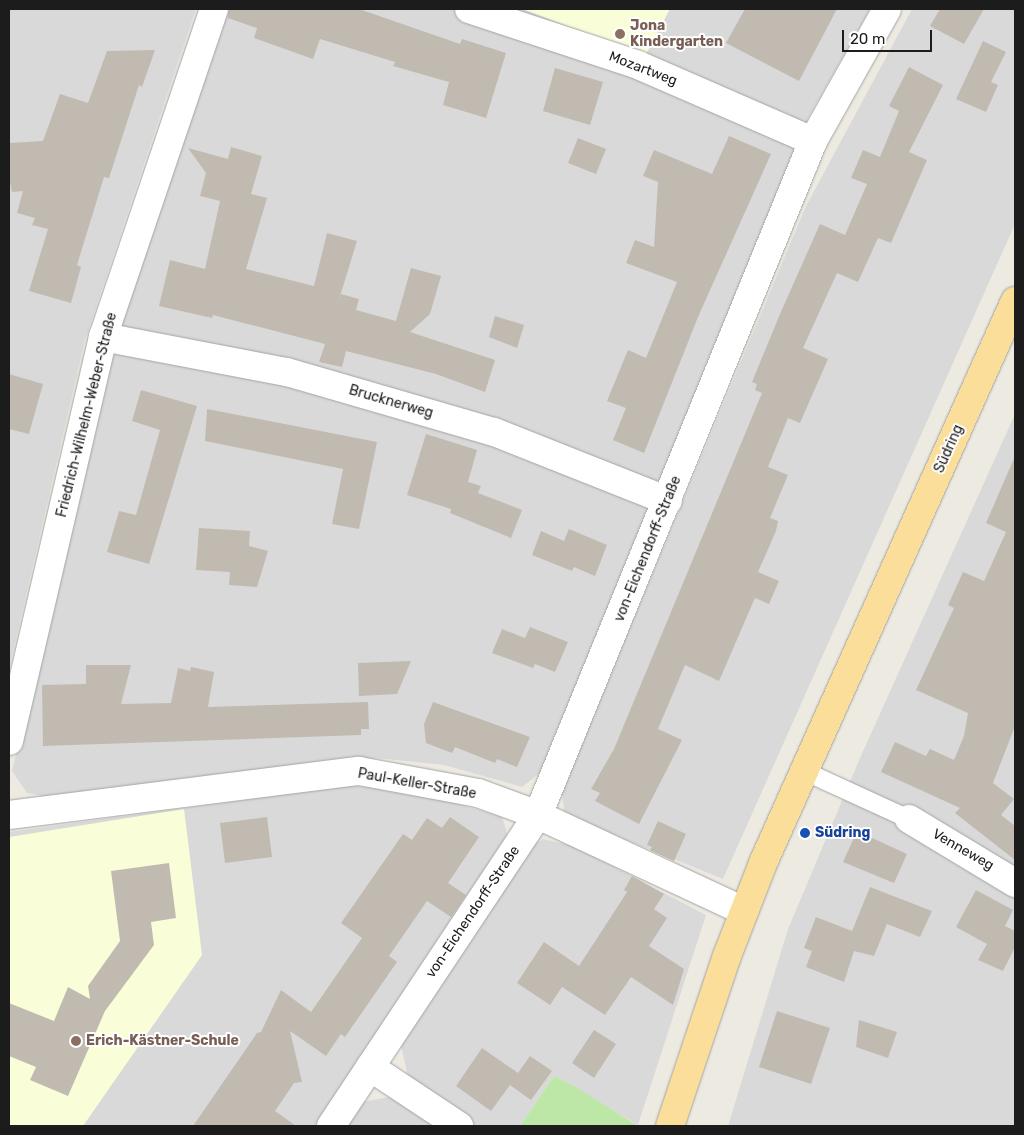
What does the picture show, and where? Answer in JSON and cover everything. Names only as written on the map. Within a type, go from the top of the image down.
[{"type":"main road","name":"Südring","points":[[670,1126],[744,911],[804,770],[1015,301]]},
{"type":"street","name":"Friedrich-Wilhelm-Weber-Straße","points":[[9,741],[103,336],[214,9]]},
{"type":"street","name":"Mozartweg","points":[[469,9],[638,64],[813,140]]},
{"type":"street","name":"von-Eichendorff-Straße","points":[[332,1126],[538,815],[668,501],[813,140],[886,9]]},
{"type":"street","name":"Brucknerweg","points":[[103,336],[287,372],[485,429],[668,501]]},
{"type":"street","name":"Paul-Keller-Straße","points":[[9,815],[359,771],[478,793],[538,815],[744,911]]},
{"type":"street","name":"Venneweg","points":[[909,819],[1015,883]]},
{"type":"street","points":[[370,1068],[459,1126]]},
{"type":"lane","points":[[804,770],[909,819]]},
{"type":"shaded area","points":[[9,9],[196,9],[85,340],[9,669]]},
{"type":"shaded area","points":[[227,9],[870,9],[809,116],[540,773],[522,787],[444,765],[377,758],[48,797],[27,793],[12,771],[110,355]]},
{"type":"shaded area","name":"Jona Kindergarten","points":[[523,9],[670,9],[645,56]]},
{"type":"shaded area","points":[[912,9],[1015,9],[1015,224],[723,879],[582,822],[564,811],[562,791],[805,208]]},
{"type":"shaded area","points":[[1015,414],[1015,1126],[728,1126],[788,929],[860,758]]},
{"type":"shaded area","points":[[352,785],[434,797],[502,817],[509,839],[315,1126],[9,1126],[9,832]]},
{"type":"shaded area","name":"Erich-Kästner-Schule","points":[[184,809],[202,955],[83,1126],[9,1126],[9,837]]},
{"type":"shaded area","points":[[543,839],[574,846],[706,915],[638,1125],[554,1076],[520,1126],[337,1126],[351,1104],[400,1095],[409,1081],[399,1037],[529,848]]},
{"type":"green space","points":[[554,1076],[579,1089],[638,1126],[520,1126]]},
{"type":"building","points":[[229,9],[359,9],[460,44],[462,39],[506,53],[486,118],[443,105],[449,82],[393,66],[395,62],[320,39],[313,59],[254,38],[257,28],[228,18]]},
{"type":"building","points":[[745,9],[837,9],[799,81],[726,43]]},
{"type":"building","points":[[940,9],[984,9],[964,44],[930,26]]},
{"type":"building","points":[[983,41],[1006,52],[991,82],[998,85],[986,112],[956,99]]},
{"type":"building","points":[[155,50],[142,87],[139,85],[109,178],[104,177],[77,265],[81,267],[71,303],[29,291],[48,229],[32,225],[35,218],[17,213],[23,191],[12,192],[9,178],[9,143],[43,141],[60,94],[88,103],[107,51]]},
{"type":"building","points":[[909,67],[943,85],[909,152],[927,160],[891,243],[878,238],[858,282],[837,273],[803,348],[828,359],[800,423],[788,418],[768,467],[788,475],[770,518],[778,521],[776,531],[758,572],[779,581],[769,604],[755,598],[719,681],[685,665],[658,729],[682,740],[639,824],[595,801],[600,793],[591,789],[614,749],[762,393],[755,390],[757,384],[752,382],[780,314],[820,224],[845,235],[867,184],[851,178],[863,150],[880,157],[899,111],[889,106]]},
{"type":"building","points":[[555,68],[603,82],[590,125],[543,111]]},
{"type":"building","points":[[729,136],[771,154],[698,317],[644,453],[613,440],[626,408],[607,401],[628,350],[646,358],[677,282],[626,263],[635,240],[654,247],[658,182],[643,176],[654,150],[712,174]]},
{"type":"building","points":[[578,138],[606,149],[596,174],[568,163]]},
{"type":"building","points":[[231,147],[262,156],[251,194],[267,198],[246,269],[314,286],[327,233],[357,241],[337,306],[341,294],[359,299],[356,310],[396,321],[411,268],[441,276],[430,314],[410,332],[495,360],[485,392],[436,374],[346,351],[342,367],[319,362],[325,344],[213,315],[212,318],[159,306],[170,260],[205,269],[220,201],[200,196],[206,173],[188,148],[228,159]]},
{"type":"building","points":[[495,316],[524,325],[517,348],[489,337]]},
{"type":"building","points":[[9,374],[43,384],[29,434],[9,429]]},
{"type":"building","points":[[141,390],[197,406],[149,564],[107,552],[119,511],[136,515],[160,430],[132,421]]},
{"type":"building","points":[[207,409],[377,442],[359,529],[332,524],[343,469],[205,441]]},
{"type":"building","points":[[426,434],[477,450],[468,482],[481,486],[478,493],[522,510],[511,538],[450,513],[451,509],[407,495]]},
{"type":"building","points":[[1015,456],[1015,726],[993,783],[1014,799],[1001,815],[1015,826],[1015,860],[955,813],[960,808],[881,772],[895,742],[926,756],[930,749],[954,760],[964,736],[968,713],[916,690],[954,608],[948,605],[963,572],[984,581],[1006,532],[986,523]]},
{"type":"building","points":[[199,528],[250,531],[249,546],[268,551],[257,587],[229,585],[230,572],[196,570]]},
{"type":"building","points":[[569,529],[607,545],[595,576],[574,567],[572,571],[532,555],[541,531],[564,541]]},
{"type":"building","points":[[530,627],[568,642],[555,672],[535,664],[533,668],[492,653],[502,629],[525,638]]},
{"type":"building","points":[[411,661],[397,694],[359,696],[358,663]]},
{"type":"building","points":[[86,665],[131,665],[121,704],[171,703],[178,668],[190,671],[191,667],[214,672],[208,707],[368,702],[369,729],[361,729],[361,735],[43,746],[42,685],[86,684]]},
{"type":"building","points":[[433,702],[530,737],[517,767],[497,759],[495,763],[455,747],[452,753],[426,743],[424,724]]},
{"type":"building","points":[[267,817],[272,857],[225,863],[220,823]]},
{"type":"building","points":[[450,817],[479,837],[448,883],[466,895],[451,917],[427,901],[389,956],[397,962],[345,1037],[341,1034],[326,1056],[290,1031],[302,1082],[294,1083],[275,1111],[296,1126],[193,1126],[257,1033],[261,1032],[281,990],[311,1012],[362,938],[341,923],[403,834],[412,840],[427,818],[442,828]]},
{"type":"building","points":[[658,821],[686,834],[674,861],[650,850],[652,847],[647,845]]},
{"type":"building","points":[[857,831],[907,854],[894,883],[843,862]]},
{"type":"building","points":[[169,863],[176,918],[151,922],[154,945],[105,1011],[68,1096],[30,1080],[36,1067],[9,1056],[9,1003],[54,1021],[68,987],[90,999],[88,986],[120,941],[111,871]]},
{"type":"building","points":[[632,876],[664,894],[654,909],[667,918],[649,946],[684,969],[673,1005],[631,977],[605,1015],[562,987],[550,1005],[517,983],[544,942],[579,966],[627,892],[624,890]]},
{"type":"building","points":[[870,887],[932,911],[920,937],[887,924],[874,956],[854,951],[844,982],[806,967],[812,951],[804,948],[816,917],[852,931]]},
{"type":"building","points":[[976,890],[1013,910],[1005,926],[1015,931],[1015,947],[1003,971],[978,960],[987,944],[956,927]]},
{"type":"building","points":[[777,1011],[830,1028],[811,1084],[759,1067]]},
{"type":"building","points":[[859,1020],[897,1032],[888,1058],[856,1047]]},
{"type":"building","points":[[594,1030],[616,1044],[594,1078],[572,1063]]},
{"type":"building","points":[[482,1048],[518,1073],[530,1056],[552,1071],[531,1100],[510,1085],[491,1111],[456,1086]]},
{"type":"place","name":"Jona Kindergarten","points":[[620,34]]},
{"type":"place","name":"Südring","points":[[805,833]]},
{"type":"place","name":"Erich-Kästner-Schule","points":[[76,1041]]}]
